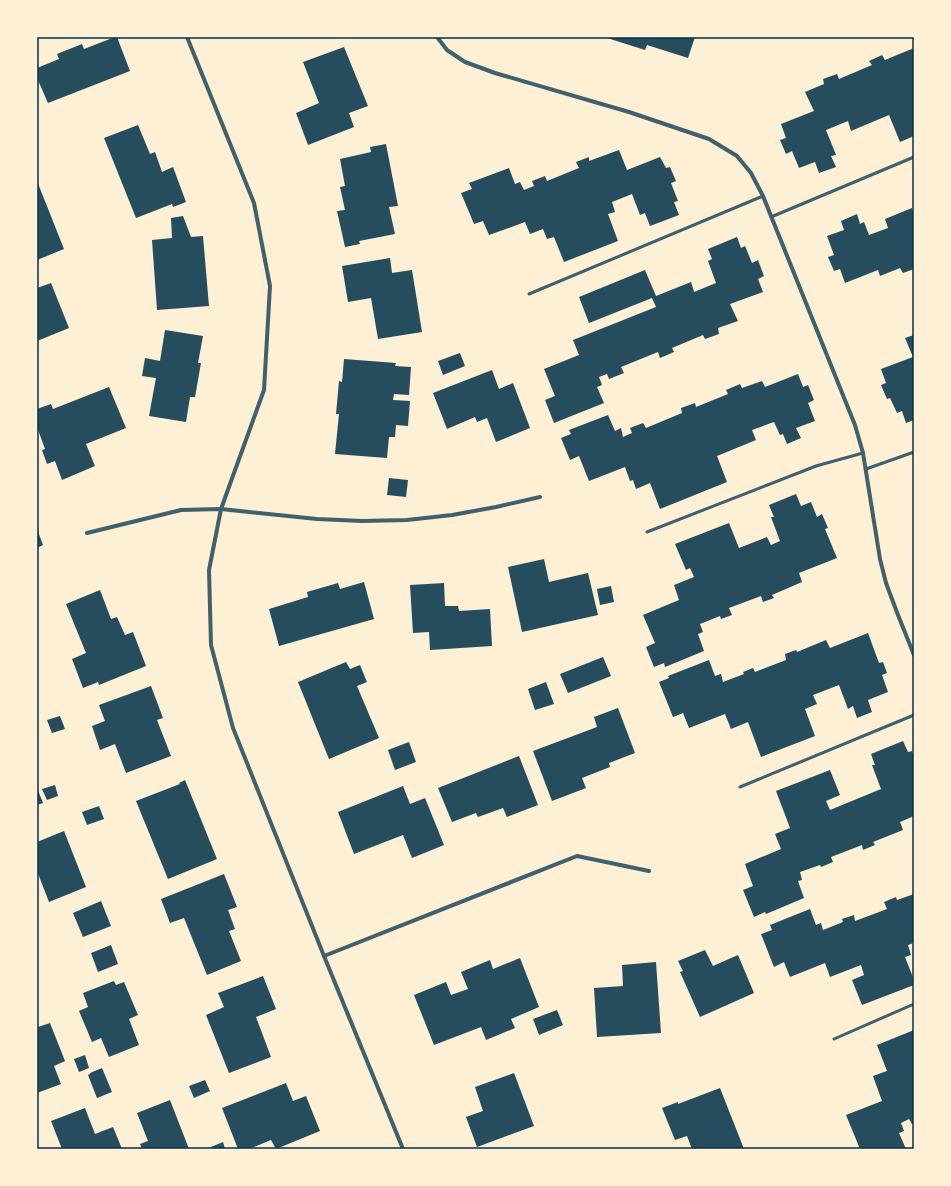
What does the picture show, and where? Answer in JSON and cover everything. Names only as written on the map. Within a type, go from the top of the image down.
[{"type":"street","points":[[187,37],[254,203],[270,286],[264,390],[221,509],[209,570],[211,645],[233,728],[403,1149]]},
{"type":"street","points":[[437,37],[447,50],[465,62],[487,71],[629,112],[709,139],[737,156],[751,173],[763,196],[855,425],[863,453],[880,559],[886,583],[914,654]]},
{"type":"street","points":[[87,533],[181,510],[221,509],[317,519],[362,521],[407,520],[489,509],[540,497]]},
{"type":"street","points":[[324,956],[577,856],[649,870]]},
{"type":"lane","points":[[771,217],[914,157]]},
{"type":"lane","points":[[529,294],[763,196]]},
{"type":"lane","points":[[866,469],[914,452]]},
{"type":"lane","points":[[647,532],[816,466],[863,453]]},
{"type":"lane","points":[[740,787],[914,715]]},
{"type":"lane","points":[[834,1039],[914,1004]]},
{"type":"building","points":[[117,37],[130,71],[48,103],[37,78],[37,68],[59,59],[57,54],[82,44],[84,49]]},
{"type":"building","points":[[604,37],[695,37],[688,58],[647,45],[645,50]]},
{"type":"building","points":[[344,47],[368,106],[349,113],[354,127],[308,145],[296,113],[319,103],[303,62]]},
{"type":"building","points":[[914,48],[914,136],[900,142],[889,115],[851,131],[848,121],[826,130],[836,155],[831,156],[836,167],[819,173],[815,162],[799,168],[792,151],[786,154],[780,140],[786,138],[781,124],[814,111],[805,92],[824,84],[823,79],[837,74],[839,79],[872,65],[869,61],[882,55],[885,60]]},
{"type":"building","points":[[138,125],[150,154],[155,152],[162,172],[173,167],[186,202],[173,207],[172,204],[136,218],[104,138]]},
{"type":"building","points":[[386,144],[398,206],[389,207],[395,234],[359,241],[360,244],[345,247],[337,211],[345,210],[340,187],[345,186],[340,159],[371,152],[370,147]]},
{"type":"building","points":[[619,150],[627,170],[660,157],[666,168],[670,167],[676,181],[671,183],[678,201],[674,202],[679,215],[650,226],[645,213],[640,215],[632,194],[612,202],[615,212],[608,214],[618,241],[564,262],[554,237],[547,239],[543,229],[530,234],[525,222],[489,235],[483,221],[474,224],[461,193],[472,189],[469,183],[509,168],[515,184],[520,182],[524,190],[534,186],[532,181],[545,176],[547,181],[579,168],[576,162],[589,157],[589,161]]},
{"type":"building","points":[[37,181],[64,249],[37,260]]},
{"type":"building","points":[[912,208],[913,212],[914,211],[914,269],[903,273],[900,268],[880,276],[878,270],[845,283],[840,269],[834,271],[828,257],[834,255],[827,236],[844,230],[841,221],[857,214],[860,224],[864,222],[869,235],[888,228],[885,219]]},
{"type":"building","points":[[183,216],[191,237],[203,236],[209,306],[157,310],[152,240],[172,238],[171,218]]},
{"type":"building","points":[[737,237],[741,248],[745,246],[752,263],[758,260],[764,276],[758,279],[763,292],[730,304],[738,321],[718,328],[719,334],[705,339],[703,335],[672,348],[674,352],[660,358],[658,352],[621,367],[624,373],[609,379],[607,374],[599,377],[602,385],[597,387],[604,403],[554,423],[545,400],[555,396],[544,369],[579,355],[573,340],[656,307],[652,298],[589,323],[579,297],[645,270],[656,296],[691,282],[694,292],[716,283],[708,261],[712,259],[708,249]]},
{"type":"building","points":[[390,258],[392,273],[412,270],[422,332],[378,339],[371,298],[348,302],[342,266]]},
{"type":"building","points":[[51,283],[69,328],[37,341],[37,288]]},
{"type":"building","points":[[165,330],[203,336],[198,363],[201,363],[195,397],[190,397],[186,422],[149,416],[156,378],[142,376],[145,358],[160,361]]},
{"type":"building","points":[[914,335],[914,420],[906,423],[902,411],[897,413],[890,398],[887,399],[881,385],[886,383],[881,369],[913,357],[905,338]]},
{"type":"building","points":[[460,353],[465,366],[443,375],[438,361]]},
{"type":"building","points":[[344,359],[396,363],[395,366],[411,367],[409,395],[394,394],[393,400],[410,401],[408,426],[396,425],[395,437],[389,437],[387,458],[335,454],[339,414],[336,414],[339,381],[342,382]]},
{"type":"building","points":[[492,370],[499,389],[513,383],[530,428],[496,442],[487,418],[477,422],[475,417],[447,429],[433,393]]},
{"type":"building","points":[[798,374],[803,387],[808,385],[814,400],[808,403],[815,421],[796,428],[801,438],[787,444],[783,434],[780,435],[774,422],[752,430],[756,440],[717,456],[727,482],[660,509],[650,483],[636,489],[633,480],[630,481],[625,467],[589,481],[579,456],[570,460],[561,438],[571,434],[569,430],[608,415],[615,431],[621,428],[623,437],[632,433],[630,428],[643,423],[646,428],[682,413],[681,408],[695,403],[696,407],[728,394],[726,390],[740,384],[742,388],[762,381],[765,387]]},
{"type":"building","points":[[109,387],[126,428],[86,444],[95,466],[62,480],[55,461],[47,464],[42,450],[45,449],[37,427],[37,409],[51,404],[53,409]]},
{"type":"building","points":[[389,478],[408,480],[406,497],[387,495]]},
{"type":"building","points":[[796,494],[801,506],[811,502],[817,517],[822,514],[828,528],[825,529],[837,558],[799,573],[802,582],[772,595],[774,598],[763,602],[761,596],[729,608],[732,615],[721,619],[720,616],[700,624],[703,632],[698,634],[704,651],[665,667],[664,663],[654,667],[646,647],[655,643],[643,615],[679,600],[674,585],[694,577],[690,568],[686,570],[675,544],[729,523],[739,548],[767,537],[771,545],[780,541],[771,517],[774,517],[769,505]]},
{"type":"building","points":[[37,529],[43,545],[37,548]]},
{"type":"building","points":[[544,559],[549,582],[588,573],[598,615],[522,632],[508,567]]},
{"type":"building","points":[[364,582],[374,619],[279,646],[269,609],[308,597],[307,592],[338,583],[340,589]]},
{"type":"building","points":[[444,583],[445,606],[458,606],[459,611],[490,609],[492,646],[430,650],[429,632],[413,633],[410,585]]},
{"type":"building","points":[[611,586],[614,602],[600,605],[597,589]]},
{"type":"building","points":[[100,590],[111,619],[117,617],[125,635],[133,632],[146,666],[99,685],[98,682],[83,688],[72,659],[86,653],[66,604]]},
{"type":"building","points":[[868,633],[879,663],[883,662],[887,673],[882,675],[888,692],[868,700],[872,712],[857,718],[853,706],[848,709],[839,685],[813,695],[817,704],[805,709],[815,736],[761,757],[748,722],[731,729],[725,714],[689,728],[683,713],[673,717],[659,682],[669,678],[668,676],[709,660],[715,676],[721,674],[723,682],[744,674],[743,672],[753,668],[755,672],[786,660],[785,654],[796,650],[797,652],[826,640],[830,648]]},
{"type":"building","points":[[603,657],[611,676],[568,693],[560,674]]},
{"type":"building","points":[[346,662],[350,669],[360,665],[367,682],[357,686],[379,738],[329,759],[298,682]]},
{"type":"building","points":[[546,682],[554,704],[535,710],[528,689]]},
{"type":"building","points":[[151,686],[163,718],[157,720],[171,756],[126,773],[115,744],[100,750],[92,726],[105,721],[99,705]]},
{"type":"building","points":[[618,708],[635,753],[609,763],[610,767],[582,778],[586,788],[552,801],[533,751],[597,727],[594,717]]},
{"type":"building","points":[[60,716],[65,729],[52,733],[47,720]]},
{"type":"building","points":[[903,741],[908,752],[912,751],[914,757],[914,816],[900,822],[903,830],[873,842],[875,845],[863,850],[862,845],[831,857],[833,862],[821,867],[820,865],[800,872],[802,880],[798,881],[804,898],[766,914],[765,912],[754,917],[743,890],[753,886],[745,864],[781,849],[775,834],[790,828],[776,791],[830,770],[840,795],[826,801],[830,810],[881,789],[872,765],[875,765],[871,754]]},
{"type":"building","points":[[409,742],[416,762],[395,770],[388,750]]},
{"type":"building","points":[[519,756],[538,805],[507,817],[503,808],[478,817],[476,813],[452,822],[438,788]]},
{"type":"building","points":[[185,780],[217,859],[168,879],[136,801],[180,784],[179,783]]},
{"type":"building","points":[[55,785],[58,796],[47,800],[42,789]]},
{"type":"building","points":[[403,786],[410,804],[425,798],[444,845],[412,858],[403,835],[354,854],[338,812]]},
{"type":"building","points":[[37,788],[43,803],[37,805]]},
{"type":"building","points":[[99,806],[104,819],[87,825],[82,812]]},
{"type":"building","points":[[64,831],[86,887],[49,902],[37,871],[37,842]]},
{"type":"building","points":[[224,874],[237,907],[228,910],[235,929],[229,931],[241,961],[207,975],[184,918],[170,923],[161,899]]},
{"type":"building","points":[[914,894],[914,943],[908,945],[911,955],[905,957],[914,980],[914,985],[862,1005],[852,980],[864,975],[861,965],[830,977],[825,963],[790,977],[784,962],[774,967],[761,934],[772,930],[770,925],[810,909],[816,925],[821,923],[823,930],[843,922],[842,919],[854,915],[855,921],[887,909],[884,902],[896,897],[897,900]]},
{"type":"building","points":[[101,901],[111,926],[83,937],[73,913]]},
{"type":"building","points":[[111,945],[118,964],[98,972],[91,953]]},
{"type":"building","points":[[705,950],[713,966],[738,955],[754,993],[700,1017],[680,972],[683,971],[678,961]]},
{"type":"building","points":[[520,958],[539,1007],[511,1019],[515,1028],[486,1040],[481,1027],[434,1045],[414,995],[446,982],[451,995],[468,989],[461,972],[490,960],[493,969]]},
{"type":"building","points":[[656,962],[661,1033],[597,1037],[594,988],[623,986],[622,965]]},
{"type":"building","points":[[263,976],[276,1009],[256,1017],[271,1057],[229,1073],[206,1015],[224,1007],[218,993]]},
{"type":"building","points":[[114,981],[116,985],[124,982],[138,1015],[129,1019],[139,1045],[109,1057],[101,1038],[92,1042],[79,1011],[88,1007],[83,993]]},
{"type":"building","points":[[557,1010],[563,1025],[539,1035],[533,1019]]},
{"type":"building","points":[[50,1023],[65,1061],[54,1066],[61,1084],[37,1093],[37,1025],[38,1027]]},
{"type":"building","points":[[914,1030],[914,1123],[912,1124],[909,1119],[901,1123],[904,1131],[899,1133],[906,1149],[860,1149],[846,1115],[882,1101],[873,1076],[887,1071],[877,1045]]},
{"type":"building","points":[[85,1055],[89,1068],[79,1072],[74,1059]]},
{"type":"building","points":[[102,1068],[112,1092],[97,1098],[88,1075]]},
{"type":"building","points":[[514,1073],[534,1126],[477,1147],[466,1117],[483,1111],[475,1087]]},
{"type":"building","points":[[205,1080],[210,1091],[194,1098],[189,1086]]},
{"type":"building","points":[[286,1083],[293,1101],[306,1096],[320,1131],[276,1149],[271,1140],[249,1149],[238,1149],[222,1108]]},
{"type":"building","points":[[720,1088],[744,1149],[692,1149],[687,1136],[675,1140],[662,1108],[678,1102],[678,1104]]},
{"type":"building","points":[[170,1100],[189,1149],[142,1149],[140,1144],[148,1141],[137,1113]]},
{"type":"building","points":[[85,1108],[95,1134],[113,1127],[122,1149],[62,1149],[51,1121]]},
{"type":"building","points":[[223,1142],[225,1149],[212,1149],[211,1147]]}]
